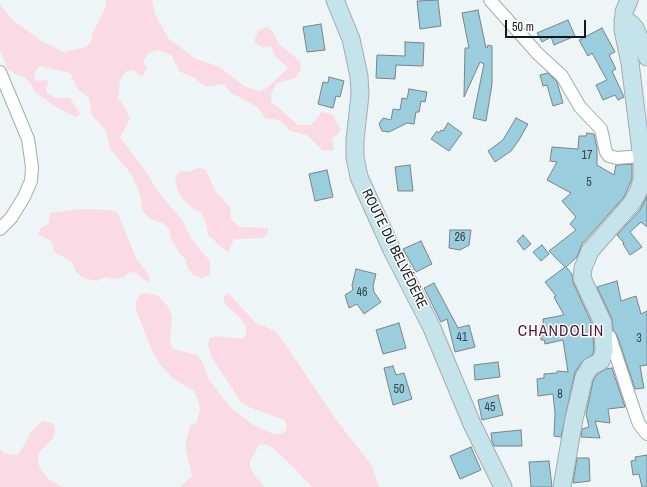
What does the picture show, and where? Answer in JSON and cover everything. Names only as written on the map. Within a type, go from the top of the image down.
[{"type":"street","name":"ROUTE DU BELVÉDÈRE","points":[[336,0],[350,39],[359,76],[360,95],[355,140],[355,157],[359,177],[392,250],[432,328],[472,424],[503,487]]},
{"type":"street","points":[[490,0],[538,54],[562,76],[580,107],[599,127],[602,133],[606,152],[609,156],[617,158],[641,156]]},
{"type":"street","points":[[562,487],[582,382],[588,368],[603,358],[604,333],[602,319],[582,278],[582,268],[590,250],[624,213],[637,193],[642,175],[641,156],[623,21],[625,7],[629,0]]},
{"type":"street","points":[[623,21],[630,22],[635,28],[647,57]]},
{"type":"street","points":[[0,72],[28,139],[32,167],[31,180],[24,197],[11,218],[0,229]]},
{"type":"street","points":[[604,333],[610,338],[639,424],[647,434]]},
{"type":"shaded area","points":[[106,0],[152,0],[155,14],[168,38],[196,59],[220,67],[244,86],[258,91],[266,89],[288,68],[275,56],[271,46],[263,48],[254,41],[258,31],[267,27],[273,32],[279,44],[300,61],[301,68],[296,78],[277,83],[271,93],[271,101],[298,125],[310,125],[316,120],[321,112],[332,114],[341,130],[332,139],[334,150],[323,151],[307,135],[290,131],[282,122],[274,119],[266,119],[256,106],[231,93],[224,84],[206,87],[193,77],[180,72],[171,55],[158,50],[149,53],[143,61],[147,69],[142,77],[133,70],[126,71],[120,80],[118,98],[126,109],[130,119],[120,137],[145,170],[156,189],[182,220],[192,240],[210,261],[210,275],[201,278],[193,275],[188,269],[186,260],[180,254],[172,241],[169,229],[163,223],[152,220],[143,212],[139,191],[131,174],[110,149],[106,131],[92,115],[89,98],[78,89],[70,73],[39,66],[34,73],[36,81],[46,80],[49,82],[46,87],[47,93],[56,98],[70,98],[80,113],[76,117],[61,110],[35,92],[31,84],[24,77],[15,74],[7,68],[0,50],[0,5],[14,21],[43,42],[64,52],[86,47],[91,42],[92,34],[106,7]]},
{"type":"shaded area","points":[[198,168],[205,169],[216,192],[230,207],[231,219],[239,227],[268,228],[268,233],[263,238],[234,239],[228,253],[208,235],[207,226],[201,212],[192,208],[183,199],[177,189],[175,176],[180,171],[188,172]]},
{"type":"shaded area","points":[[79,209],[108,210],[117,212],[137,260],[149,275],[149,282],[142,279],[137,273],[129,272],[123,278],[114,279],[106,277],[96,281],[83,278],[76,272],[72,262],[54,252],[52,242],[38,234],[40,229],[49,223],[50,213]]},
{"type":"shaded area","points":[[147,293],[158,296],[167,305],[172,316],[170,342],[173,349],[197,355],[202,361],[209,380],[230,407],[253,425],[273,434],[285,432],[287,426],[284,420],[249,407],[240,401],[211,356],[208,345],[210,338],[216,336],[243,339],[246,335],[246,327],[241,319],[225,304],[223,297],[228,293],[256,323],[273,330],[279,335],[335,418],[372,466],[379,487],[312,487],[285,459],[269,445],[264,444],[259,445],[250,461],[250,467],[254,475],[265,487],[180,487],[192,476],[185,446],[190,426],[197,422],[200,409],[199,403],[194,391],[174,379],[161,366],[152,351],[136,310],[136,301],[141,294]]},
{"type":"shaded area","points":[[42,421],[54,424],[55,430],[54,437],[39,452],[38,462],[40,468],[48,479],[63,487],[0,487],[0,449],[4,453],[12,455],[19,454],[32,430]]},
{"type":"building","points":[[438,0],[441,26],[420,29],[417,1]]},
{"type":"building","points":[[478,10],[486,48],[488,45],[492,46],[492,84],[486,121],[473,118],[484,64],[480,62],[464,97],[465,48],[469,48],[462,13]]},
{"type":"building","points":[[568,20],[575,36],[554,45],[551,37],[542,42],[537,33]]},
{"type":"building","points":[[321,24],[325,50],[307,52],[303,27]]},
{"type":"building","points":[[602,28],[615,52],[609,55],[616,69],[612,71],[624,97],[618,100],[615,95],[603,100],[596,85],[607,80],[592,53],[588,56],[579,40]]},
{"type":"building","points":[[405,42],[424,43],[423,66],[396,65],[395,79],[376,78],[377,55],[405,56]]},
{"type":"building","points":[[548,73],[557,82],[563,103],[553,106],[547,85],[543,86],[540,75]]},
{"type":"building","points":[[329,77],[344,81],[340,97],[336,96],[333,108],[318,104],[323,82],[328,83]]},
{"type":"building","points":[[409,89],[427,92],[425,102],[421,101],[419,112],[416,112],[414,124],[407,123],[389,132],[382,131],[379,124],[383,118],[391,120],[393,109],[400,110],[402,98],[407,99]]},
{"type":"building","points":[[516,118],[528,124],[511,151],[495,162],[488,151],[503,140]]},
{"type":"building","points":[[448,123],[462,133],[449,151],[431,139],[437,131],[439,133],[441,130],[443,131]]},
{"type":"building","points":[[587,133],[594,134],[597,148],[597,165],[614,175],[616,165],[632,164],[632,179],[624,197],[582,244],[577,257],[566,267],[572,274],[573,282],[592,324],[594,350],[593,354],[582,362],[575,372],[561,437],[554,436],[555,413],[553,394],[538,396],[537,379],[544,378],[544,374],[557,373],[557,371],[568,372],[563,340],[545,344],[544,340],[541,340],[540,330],[543,329],[543,319],[564,315],[554,297],[556,296],[545,282],[565,267],[549,251],[576,230],[570,224],[576,217],[562,201],[571,193],[547,180],[557,162],[550,161],[552,147],[578,149],[579,136],[586,136]]},
{"type":"building","points":[[410,165],[413,191],[398,191],[395,167]]},
{"type":"building","points":[[327,170],[333,197],[315,201],[309,174]]},
{"type":"building","points":[[647,196],[647,227],[641,222],[630,232],[642,247],[630,255],[623,244],[624,243],[617,235],[640,210]]},
{"type":"building","points":[[450,230],[471,230],[469,245],[460,250],[449,248]]},
{"type":"building","points":[[523,235],[531,244],[524,250],[517,241]]},
{"type":"building","points":[[421,241],[432,264],[416,272],[403,249]]},
{"type":"building","points":[[542,245],[549,254],[541,261],[533,252]]},
{"type":"building","points":[[356,269],[376,274],[373,286],[374,292],[381,302],[364,314],[357,304],[349,308],[345,295],[353,290],[352,285]]},
{"type":"building","points":[[617,281],[621,301],[636,296],[641,314],[647,311],[647,365],[640,366],[644,388],[635,389],[617,335],[613,330],[612,319],[597,287]]},
{"type":"building","points":[[434,283],[458,328],[469,325],[475,347],[455,352],[447,319],[441,322],[424,288]]},
{"type":"building","points":[[399,323],[406,348],[383,354],[376,330]]},
{"type":"building","points":[[498,362],[500,377],[475,380],[474,365]]},
{"type":"building","points":[[393,366],[396,375],[404,373],[412,399],[393,405],[384,368]]},
{"type":"building","points":[[612,368],[625,407],[608,409],[610,423],[595,421],[600,438],[581,437],[582,429],[589,427],[586,414],[593,381],[597,374],[606,369]]},
{"type":"building","points":[[498,395],[503,415],[482,420],[478,400]]},
{"type":"building","points":[[521,430],[522,446],[494,446],[491,433]]},
{"type":"building","points":[[471,447],[481,470],[460,479],[450,456]]},
{"type":"building","points":[[647,455],[647,487],[642,487],[639,474],[633,475],[631,461],[636,460],[635,457]]},
{"type":"building","points":[[577,458],[589,458],[590,481],[573,483]]},
{"type":"building","points":[[549,461],[552,487],[531,487],[529,462]]},
{"type":"district","name":"CHANDOLIN","points":[[561,332]]}]
